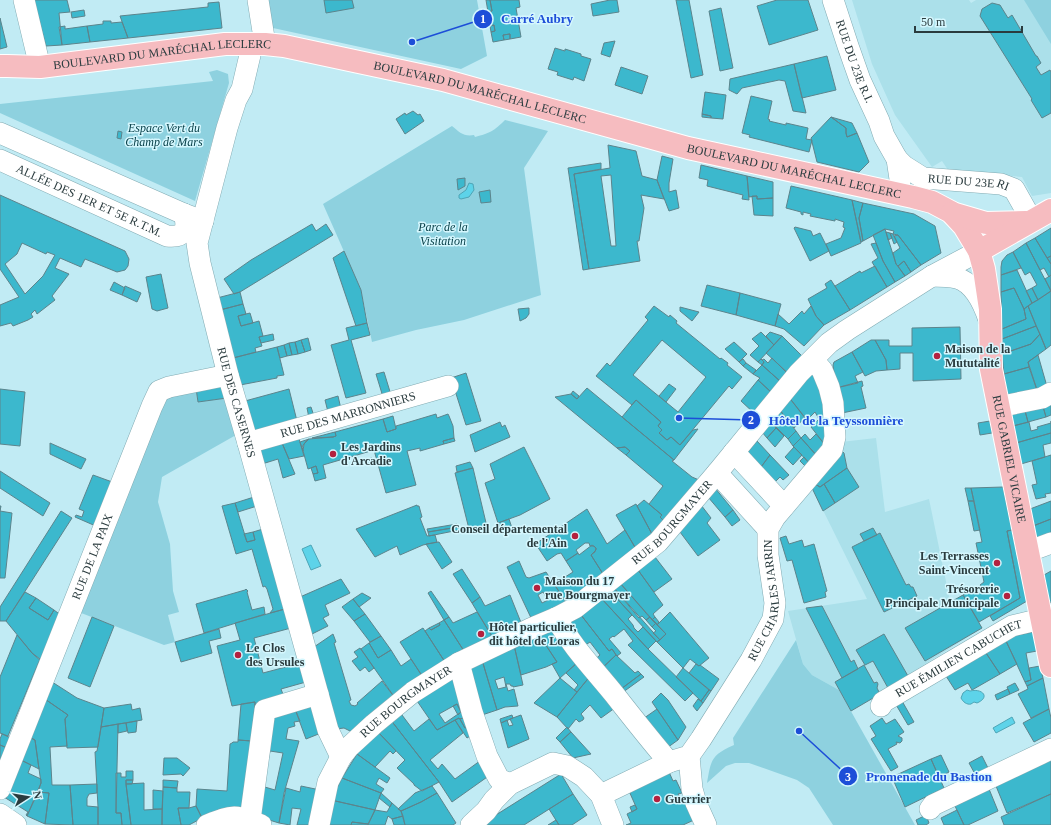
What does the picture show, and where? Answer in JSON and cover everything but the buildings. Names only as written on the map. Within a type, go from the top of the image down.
[{"type":"main road","name":"BOULEVARD DU MARÉCHAL LECLERC","points":[[0,66],[40,67],[224,44],[258,44],[305,50],[443,80],[688,148],[906,195],[932,202],[951,212],[986,223],[1032,221]]},
{"type":"main road","points":[[982,260],[986,260],[990,253],[1009,234],[1051,210]]},
{"type":"main road","name":"BOULEVARD DU MARÉCHAL LECLERC","points":[[951,212],[964,226],[982,260]]},
{"type":"main road","name":"RUE GABRIEL VICAIRE","points":[[982,260],[990,309],[991,369],[1051,666]]},
{"type":"street","points":[[24,0],[40,67]]},
{"type":"street","name":"RUE DES CASERNES","points":[[258,0],[258,44],[250,55],[242,90],[236,100],[227,128],[197,243],[200,263],[228,375],[328,730],[341,757]]},
{"type":"street","name":"RUE DU 23E R.I.","points":[[833,0],[860,80],[879,121],[884,136],[914,184],[906,195]]},
{"type":"street","name":"ALLÉE DES 1ER ET 5E R.T.M.","points":[[0,133],[203,221]]},
{"type":"street","name":"ALLÉE DES 1ER ET 5E R.T.M.","points":[[0,160],[167,236],[174,237],[181,234],[185,230],[187,224],[184,214]]},
{"type":"street","name":"RUE DU 23E RI","points":[[904,166],[923,178],[1009,186],[1014,189],[1032,221]]},
{"type":"street","name":"RUE BOURGMAYER","points":[[319,825],[328,782],[341,757],[349,747],[374,724],[413,692],[459,663],[575,608],[658,542],[799,373],[830,343],[847,330],[932,276],[982,260]]},
{"type":"street","points":[[932,276],[960,279],[970,285],[985,309],[990,322]]},
{"type":"street","name":"RUE CHARLES JARRIN","points":[[689,756],[742,673],[773,619],[775,603],[768,555],[768,529],[775,517],[832,450],[835,437],[833,403],[829,387],[822,370],[813,360]]},
{"type":"street","name":"RUE DE LA PAIX","points":[[0,789],[159,391],[169,387],[228,375]]},
{"type":"street","name":"RUE DES MARRONNIERS","points":[[248,443],[448,386]]},
{"type":"street","points":[[998,408],[1042,398],[1051,393]]},
{"type":"street","points":[[734,452],[784,506]]},
{"type":"street","points":[[717,473],[768,529]]},
{"type":"street","points":[[1027,552],[1051,543]]},
{"type":"street","points":[[556,618],[564,633],[582,659],[614,694],[669,762]]},
{"type":"street","name":"RUE ÉMILIEN CABUCHET","points":[[881,706],[883,702],[1012,626],[1041,619]]},
{"type":"street","points":[[459,663],[472,712],[487,756],[499,778],[510,784]]},
{"type":"street","points":[[207,825],[228,817],[238,817],[255,823],[265,710],[318,694]]},
{"type":"street","points":[[930,809],[933,805],[1051,749]]},
{"type":"street","points":[[601,795],[669,762],[689,756],[692,789],[696,803],[706,825]]},
{"type":"street","points":[[471,825],[486,811],[494,800],[510,784],[553,763],[576,770],[584,777],[601,795],[613,825]]},
{"type":"street","points":[[0,814],[16,825]]},
{"type":"shaded area","points":[[852,0],[969,0],[971,3],[976,0],[1051,0],[1051,193],[1032,196],[1022,177],[948,170],[942,161],[932,167],[895,115],[872,64]]},
{"type":"shaded area","points":[[469,183],[473,184],[474,190],[469,197],[459,198],[459,195],[466,190]]},
{"type":"shaded area","points":[[876,438],[885,512],[929,499],[950,601],[963,595],[982,628],[851,711],[839,690],[812,675],[803,664],[788,611],[867,599],[812,488],[847,468],[841,442]]},
{"type":"shaded area","points":[[311,545],[321,566],[311,570],[302,549]]},
{"type":"shaded area","points":[[967,690],[981,692],[984,698],[977,703],[974,702],[967,704],[961,698],[963,693]]},
{"type":"shaded area","points":[[1012,717],[1015,723],[996,733],[993,728]]},
{"type":"green space","points":[[268,0],[477,0],[487,56],[461,69],[273,28]]},
{"type":"green space","points":[[1024,0],[1051,0],[1051,44]]},
{"type":"green space","name":"Espace Vert du Champ de Mars","points":[[217,70],[228,74],[229,83],[195,201],[0,113],[0,104],[213,81],[209,72]]},
{"type":"green space","name":"Parc de la Visitation","points":[[505,120],[548,131],[524,168],[541,295],[464,320],[416,330],[372,342],[361,290],[323,204],[452,126],[462,134],[474,135],[475,137],[492,131]]},
{"type":"green space","points":[[196,388],[198,402],[227,398],[236,435],[162,477],[158,502],[170,544],[173,591],[179,612],[168,615],[175,642],[164,645],[76,611],[156,408],[170,392]]},
{"type":"green space","points":[[796,640],[803,664],[812,675],[839,690],[915,825],[833,825],[809,788],[797,780],[749,763],[735,763],[726,766],[707,783],[713,759],[716,755],[734,745],[733,738]]},
{"type":"place","name":"Carré Aubry","points":[[412,42]]},
{"type":"place","name":"Maison de la Mututalité","points":[[937,356]]},
{"type":"place","name":"Hôtel de la Teyssonnière","points":[[679,418]]},
{"type":"place","name":"Les Jardins d'Arcadie","points":[[333,454]]},
{"type":"place","name":"Conseil départemental de l'Ain","points":[[575,536]]},
{"type":"place","name":"Les Terrasses Saint-Vincent","points":[[997,563]]},
{"type":"place","name":"Maison du 17 rue Bourgmayer","points":[[537,588]]},
{"type":"place","name":"Trésorerie Principale Municipale","points":[[1007,596]]},
{"type":"place","name":"Hôtel particulier, dit hôtel de Loras","points":[[481,634]]},
{"type":"place","name":"Le Clos des Ursules","points":[[238,655]]},
{"type":"place","name":"Promenade du Bastion","points":[[799,731]]},
{"type":"place","name":"Guerrier","points":[[657,799]]}]
